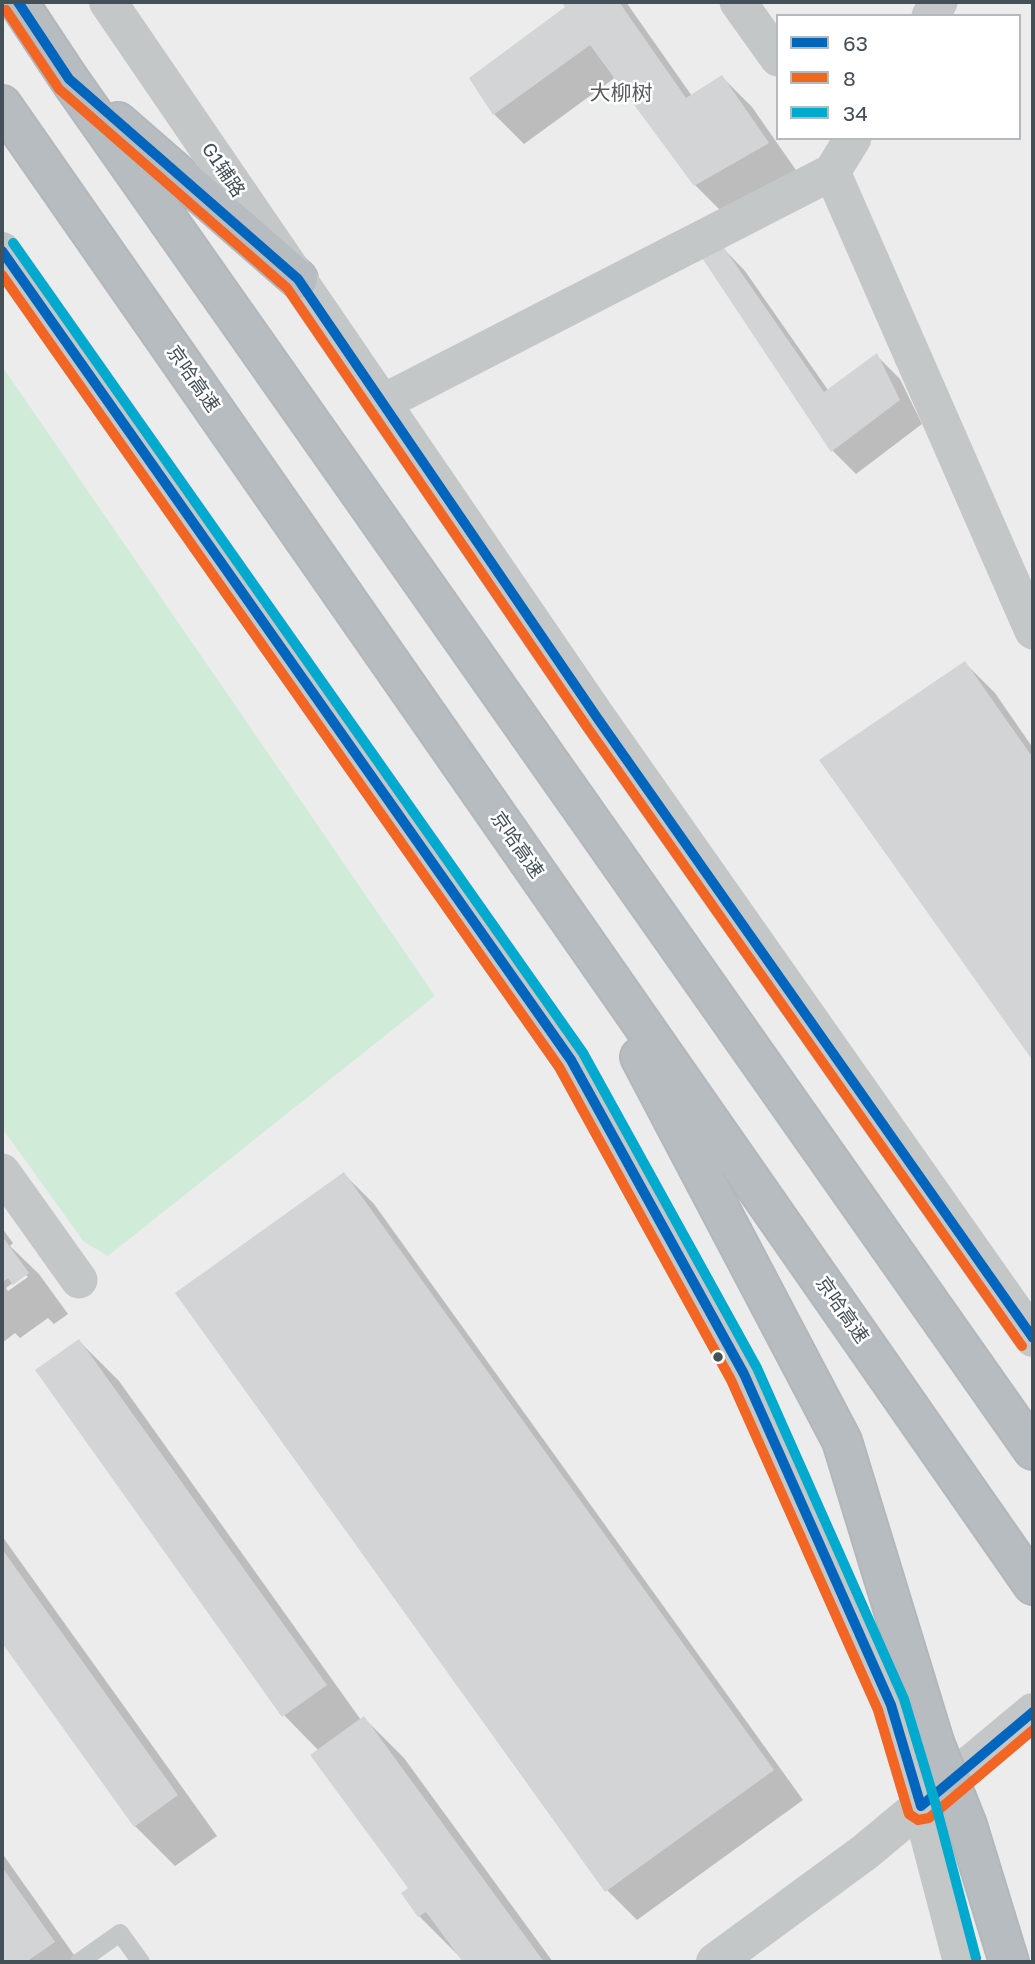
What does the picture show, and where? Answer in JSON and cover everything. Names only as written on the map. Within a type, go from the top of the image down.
[{"type":"highway","points":[[18,2],[69,79],[1033,1450]]},
{"type":"highway","points":[[69,79],[298,279]]},
{"type":"highway","name":"京哈高速","points":[[2,105],[1033,1585]]},
{"type":"highway","points":[[564,912],[842,1441],[934,1742],[967,1825],[1009,1962]]},
{"type":"street","name":"G1辅路","points":[[108,2],[606,730],[1033,1338]]},
{"type":"street","points":[[737,2],[776,55]]},
{"type":"street","points":[[382,403],[841,150],[1033,631]]},
{"type":"street","points":[[2,251],[571,1060],[744,1374],[891,1705],[962,1962]]},
{"type":"street","points":[[2,1172],[79,1280]]},
{"type":"street","points":[[715,1962],[865,1852],[1033,1712]]},
{"type":"lane","points":[[79,1962],[120,1933],[141,1962]]},
{"type":"green space","points":[[2,366],[435,996],[108,1256],[84,1242],[2,1128]]},
{"type":"building","points":[[561,2],[619,2],[686,98],[722,75],[769,143],[694,186],[590,45],[493,115],[469,78],[565,7]]},
{"type":"building","points":[[722,245],[824,392],[877,353],[900,400],[831,452],[702,258]]},
{"type":"building","points":[[965,661],[1033,758],[1033,1061],[819,760]]},
{"type":"building","points":[[344,1172],[774,1770],[605,1892],[175,1293]]},
{"type":"building","points":[[2,1236],[29,1273],[13,1285],[8,1278],[2,1283]]},
{"type":"building","points":[[79,1339],[327,1685],[282,1717],[35,1370]]},
{"type":"building","points":[[2,1549],[178,1795],[134,1827],[2,1643]]},
{"type":"building","points":[[364,1716],[544,1962],[463,1962],[426,1912],[418,1917],[401,1893],[408,1888],[310,1755]]},
{"type":"building","points":[[2,1867],[55,1942],[26,1962],[2,1961]]},
{"type":"transit line","name":"63","points":[[18,2],[69,79],[298,279],[598,719],[1033,1338]]},
{"type":"transit line","name":"8","points":[[6,10],[59,89],[287,288],[587,727],[1022,1346]]},
{"type":"transit line","name":"34","points":[[13,243],[583,1053],[757,1368],[904,1699],[935,1802],[976,1958]]},
{"type":"transit line","name":"63","points":[[2,251],[571,1060],[744,1374],[891,1705],[921,1806],[1033,1712]]},
{"type":"transit line","name":"8","points":[[2,275],[559,1067],[731,1380],[878,1710],[909,1814],[918,1820],[929,1818],[1033,1730]]},
{"type":"district","name":"大柳树","points":[[621,93]]}]
